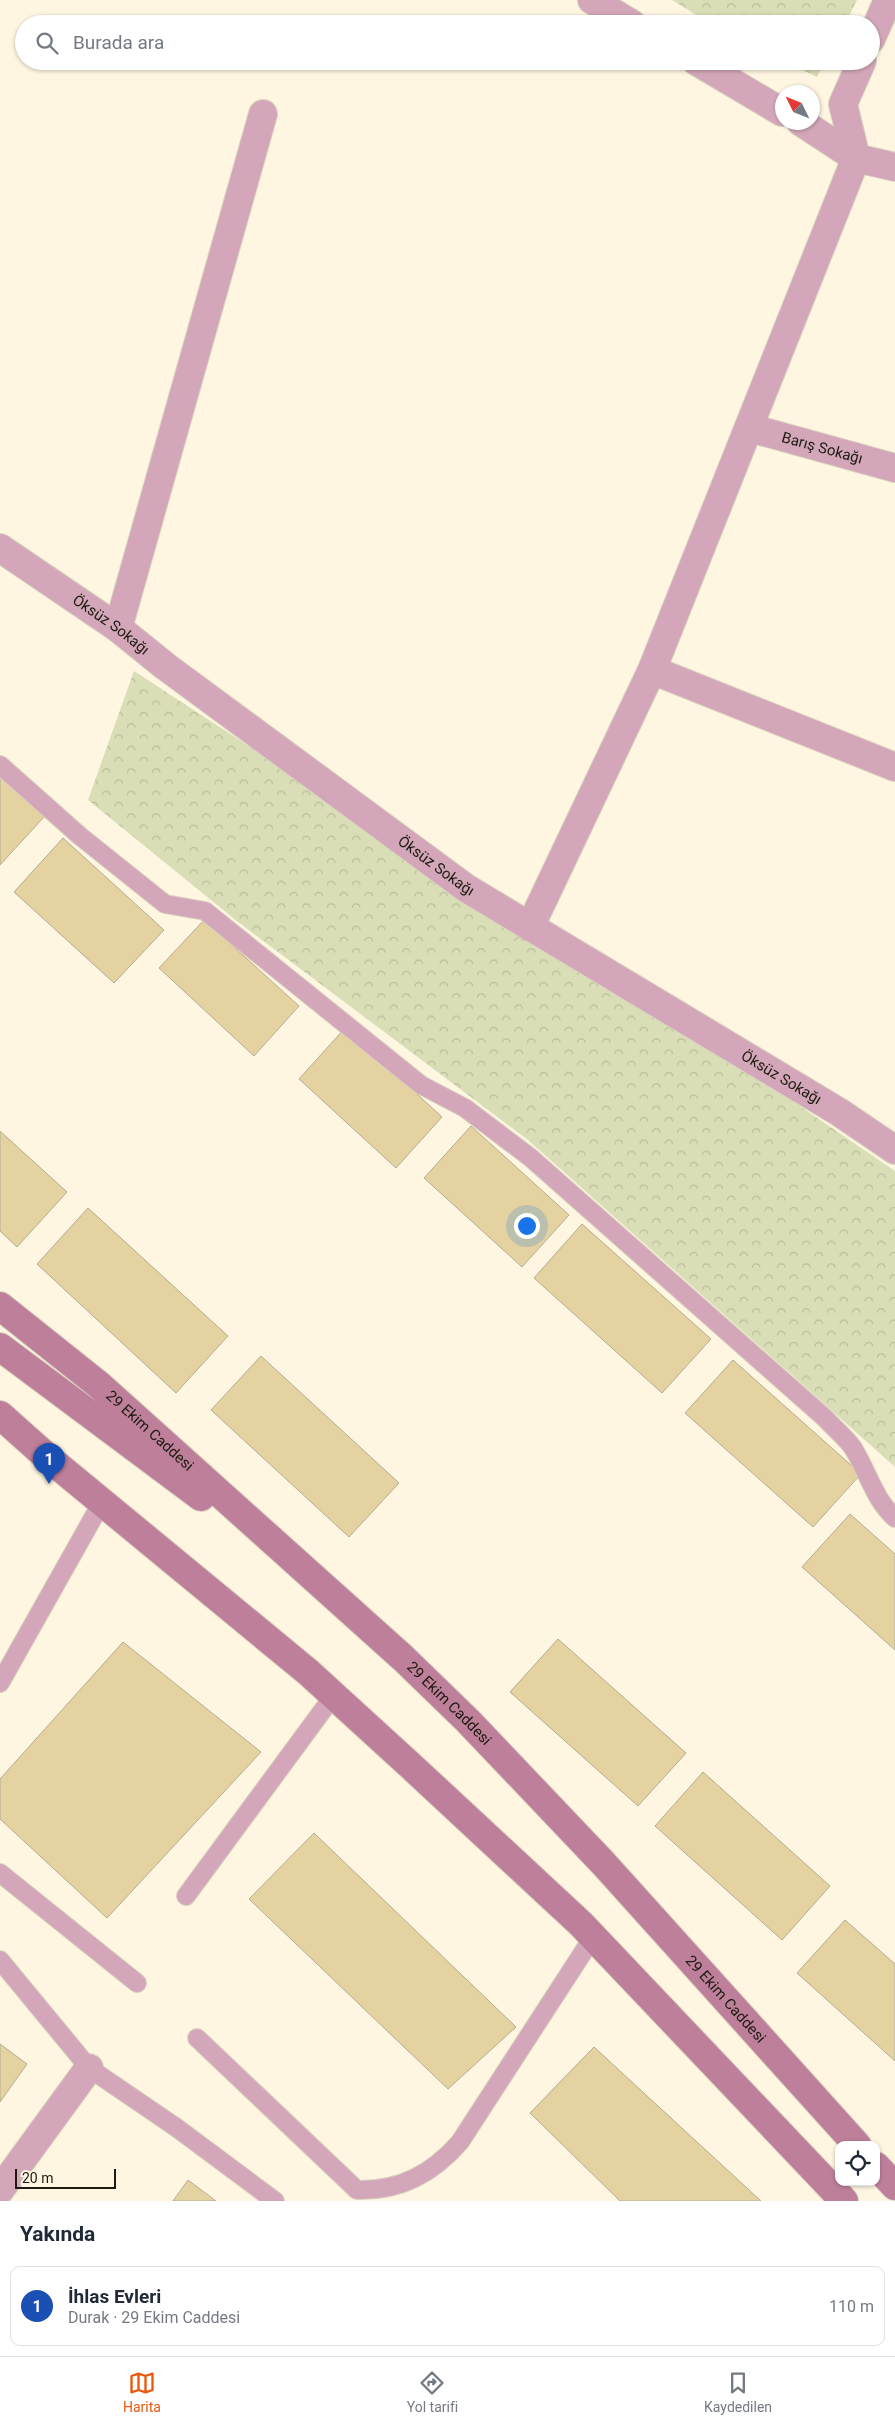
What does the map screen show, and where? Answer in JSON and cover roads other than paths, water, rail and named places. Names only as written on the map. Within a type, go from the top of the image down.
[{"type":"main road","name":"29 Ekim Caddesi","points":[[0,1306],[99,1385],[403,1658],[468,1721],[604,1864],[853,2141]]},
{"type":"main road","points":[[0,1347],[176,1480],[295,1562]]},
{"type":"main road","points":[[0,1415],[334,1695],[593,1937],[844,2201]]},
{"type":"main road","points":[[880,2170],[895,2186]]},
{"type":"street","points":[[592,0],[617,15]]},
{"type":"street","points":[[880,18],[888,0]]},
{"type":"street","points":[[711,70],[775,108]]},
{"type":"street","points":[[530,927],[652,670],[856,158],[843,104],[858,70]]},
{"type":"street","points":[[118,628],[263,114]]},
{"type":"street","points":[[813,130],[856,158],[895,167]]},
{"type":"street","name":"Barış Sokağı","points":[[750,428],[895,468]]},
{"type":"street","name":"Öksüz Sokağı","points":[[0,548],[118,628],[164,666],[466,888],[839,1112],[895,1150]]},
{"type":"street","points":[[652,670],[895,767]]},
{"type":"street","points":[[0,2190],[90,2068]]},
{"type":"lane","points":[[0,765],[80,836],[165,904],[205,912],[421,1085],[465,1108],[530,1158],[826,1420],[852,1447],[874,1492],[886,1510],[895,1518]]},
{"type":"lane","points":[[0,1683],[102,1502]]},
{"type":"lane","points":[[186,1896],[334,1695]]},
{"type":"lane","points":[[0,1873],[136,1983]]},
{"type":"lane","points":[[197,2038],[357,2190],[376,2190],[394,2187],[430,2171],[446,2158],[460,2142],[593,1937]]},
{"type":"lane","points":[[0,1960],[90,2068],[177,2128],[275,2201]]},
{"type":"place","name":"İhlas Evleri","points":[[49,1484]]}]
